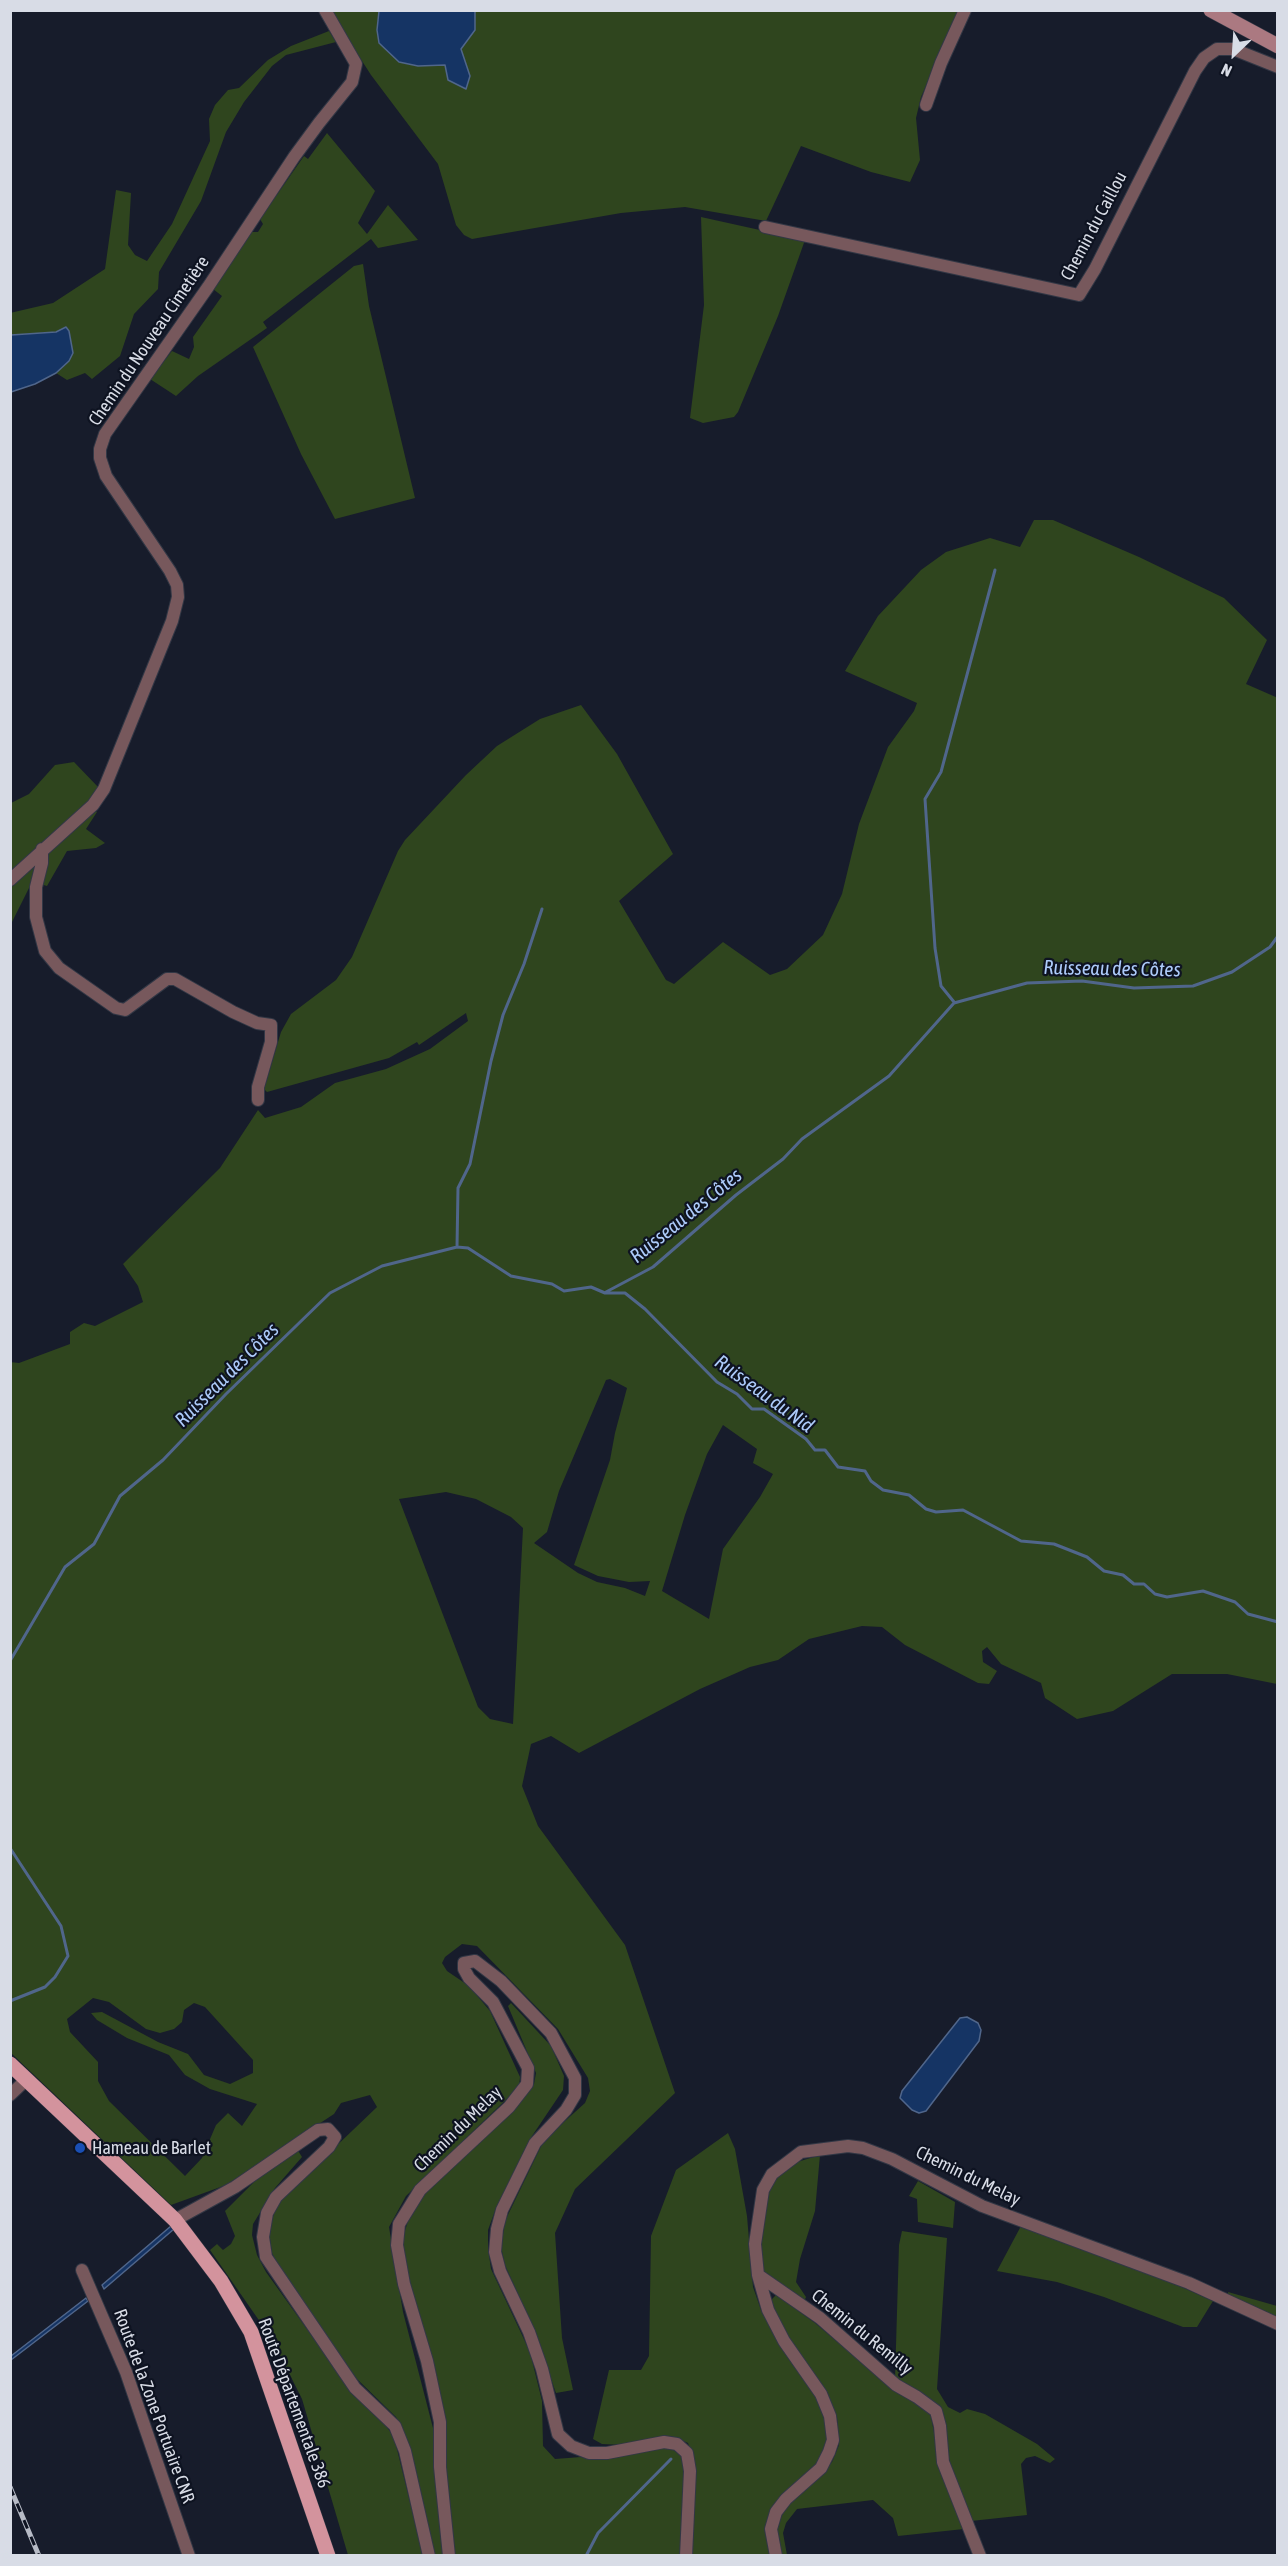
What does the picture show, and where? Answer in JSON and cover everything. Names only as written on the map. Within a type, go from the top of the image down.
[{"type":"main road","points":[[1211,10],[1278,46]]},
{"type":"main road","name":"Route Départementale 386","points":[[10,2064],[175,2220],[221,2281],[250,2332],[328,2556]]},
{"type":"street","name":"Chemin du Nouveau Cimetière","points":[[10,880],[93,805],[104,789],[172,621],[178,597],[177,585],[106,476],[100,458],[105,434],[319,123],[352,82],[356,64],[325,10]]},
{"type":"street","points":[[926,105],[941,63],[965,10]]},
{"type":"street","name":"Chemin du Caillou","points":[[765,227],[1079,295],[1195,71],[1204,58],[1216,49],[1233,49],[1278,66]]},
{"type":"street","points":[[42,849],[42,863],[36,887],[36,917],[45,951],[59,968],[116,1008],[125,1010],[166,979],[175,979],[233,1012],[258,1023],[271,1025],[271,1042],[258,1087],[258,1100]]},
{"type":"street","name":"Chemin du Melay","points":[[449,2556],[441,2467],[440,2422],[427,2361],[404,2284],[397,2245],[399,2224],[420,2190],[509,2107],[527,2085],[528,2068],[498,2010],[469,1978],[464,1969],[464,1963],[475,1961],[501,1981],[551,2033],[575,2078],[575,2095],[566,2110],[535,2143],[502,2210],[497,2229],[495,2252],[500,2271],[529,2331],[542,2369],[558,2434],[572,2446],[589,2453],[607,2453],[664,2442],[677,2444],[687,2453],[690,2471],[687,2556]]},
{"type":"street","points":[[10,2095],[27,2079]]},
{"type":"street","points":[[175,2220],[235,2187],[318,2130],[328,2129],[335,2137],[329,2146],[276,2197],[267,2213],[263,2237],[266,2257],[355,2388],[395,2426],[405,2451],[429,2556]]},
{"type":"street","name":"Chemin du Melay","points":[[776,2556],[771,2529],[776,2512],[786,2499],[820,2468],[829,2452],[832,2440],[830,2416],[821,2394],[784,2341],[768,2310],[758,2275],[755,2244],[763,2190],[772,2174],[801,2152],[848,2146],[863,2148],[892,2159],[982,2206],[1189,2283],[1278,2324]]},
{"type":"street","name":"Route de la Zone Portuaire CNR","points":[[82,2270],[126,2372],[189,2556]]},
{"type":"street","name":"Chemin du Remilly","points":[[758,2275],[820,2318],[896,2385],[936,2411],[944,2462],[980,2556]]},
{"type":"green space","points":[[330,11],[379,11],[377,30],[379,43],[399,62],[418,66],[446,65],[470,76],[461,49],[475,30],[475,11],[959,11],[921,97],[916,118],[920,160],[910,182],[871,172],[801,146],[766,221],[685,207],[621,213],[472,239],[464,235],[456,225],[438,164],[371,75]]},
{"type":"green space","points":[[329,31],[336,42],[286,55],[272,66],[244,102],[226,132],[201,201],[159,272],[158,289],[134,314],[120,356],[92,379],[85,373],[67,380],[56,373],[69,361],[73,353],[69,330],[66,327],[56,332],[11,335],[10,313],[53,303],[105,269],[116,190],[131,193],[128,245],[135,255],[147,261],[172,224],[210,141],[209,119],[215,105],[228,90],[239,88],[268,60],[291,46]]},
{"type":"green space","points":[[327,133],[375,191],[358,223],[367,234],[388,205],[418,240],[378,248],[371,239],[263,322],[267,328],[198,376],[176,396],[150,379],[172,351],[189,359],[194,347],[193,337],[222,296],[213,289],[252,232],[258,232],[263,224],[260,219],[304,156],[308,159]]},
{"type":"green space","points":[[701,217],[805,240],[778,316],[738,412],[734,417],[703,423],[690,418],[704,305]]},
{"type":"green space","points":[[363,264],[369,306],[415,498],[335,519],[301,454],[253,347],[354,266]]},
{"type":"green space","points":[[1034,520],[1053,520],[1139,557],[1224,598],[1267,640],[1246,684],[1278,698],[1277,1684],[1227,1674],[1172,1674],[1113,1711],[1077,1719],[1045,1698],[1041,1683],[1001,1664],[987,1647],[982,1651],[983,1662],[997,1671],[989,1684],[978,1683],[905,1645],[882,1627],[862,1626],[809,1639],[778,1660],[750,1667],[700,1689],[579,1753],[551,1736],[531,1744],[522,1786],[538,1826],[625,1945],[675,2093],[575,2189],[555,2233],[562,2338],[573,2390],[556,2393],[531,2323],[505,2265],[501,2247],[505,2221],[544,2140],[585,2103],[590,2091],[588,2078],[558,2029],[477,1946],[462,1944],[445,1957],[442,1963],[447,1971],[469,1986],[490,2011],[520,2077],[519,2087],[406,2196],[389,2227],[403,2312],[433,2428],[443,2555],[434,2555],[407,2440],[396,2417],[357,2379],[281,2271],[272,2253],[269,2232],[274,2213],[282,2198],[377,2107],[370,2095],[341,2103],[334,2114],[226,2185],[171,2205],[11,2053],[10,1362],[19,1363],[70,1344],[70,1332],[84,1323],[95,1326],[143,1302],[138,1286],[123,1264],[220,1168],[258,1110],[265,1118],[301,1107],[335,1083],[386,1069],[430,1049],[468,1021],[466,1013],[419,1045],[417,1042],[389,1058],[267,1092],[264,1089],[281,1032],[291,1014],[336,980],[352,957],[398,851],[405,840],[466,775],[497,746],[540,719],[581,705],[617,754],[673,854],[619,901],[666,980],[674,984],[723,942],[770,975],[787,969],[823,935],[842,894],[859,824],[888,747],[914,711],[917,703],[845,671],[878,616],[921,570],[946,552],[990,538],[1020,547]],"holes":[[[610,1379],[627,1388],[610,1460],[574,1565],[598,1576],[629,1582],[650,1581],[645,1596],[625,1588],[597,1582],[578,1573],[534,1543],[547,1532],[559,1491],[606,1380]],[[723,1425],[757,1449],[753,1463],[773,1474],[760,1497],[723,1549],[709,1619],[662,1591],[685,1515],[707,1454]],[[446,1492],[476,1499],[511,1517],[523,1528],[513,1724],[490,1719],[478,1707],[399,1499]],[[93,1998],[109,2002],[146,2029],[160,2033],[174,2029],[182,2022],[184,2010],[194,2003],[205,2007],[253,2060],[253,2073],[230,2084],[204,2075],[188,2054],[158,2042],[102,2012],[91,2013],[97,2020],[127,2038],[169,2055],[185,2075],[210,2089],[257,2104],[242,2126],[228,2113],[216,2125],[202,2158],[185,2176],[109,2101],[98,2081],[98,2062],[70,2032],[67,2019]]]},
{"type":"green space","points":[[74,762],[99,788],[90,801],[11,873],[11,803],[29,794],[55,765]]},
{"type":"green space","points":[[94,810],[97,812],[86,829],[105,843],[96,848],[67,851],[47,886],[40,884],[47,851]]},
{"type":"green space","points":[[37,860],[32,882],[11,924],[11,887]]},
{"type":"green space","points":[[511,2003],[551,2046],[564,2076],[563,2090],[532,2136],[496,2208],[488,2230],[491,2269],[530,2352],[542,2401],[543,2446],[555,2459],[581,2457],[605,2460],[663,2447],[672,2448],[685,2459],[682,2555],[454,2555],[436,2379],[402,2253],[403,2237],[409,2218],[423,2195],[534,2084],[536,2073],[508,2006]]},
{"type":"green space","points":[[728,2133],[735,2149],[747,2216],[753,2287],[761,2310],[787,2355],[822,2403],[828,2436],[822,2458],[808,2476],[780,2497],[769,2514],[766,2533],[771,2555],[692,2555],[691,2452],[688,2443],[679,2439],[623,2445],[602,2444],[593,2439],[609,2370],[641,2370],[649,2356],[651,2236],[676,2170]]},
{"type":"green space","points":[[297,2149],[302,2157],[275,2188],[253,2224],[252,2235],[257,2255],[266,2272],[352,2392],[381,2419],[394,2437],[423,2555],[348,2555],[302,2399],[272,2339],[210,2250],[217,2244],[223,2250],[231,2244],[235,2236],[225,2211],[271,2165]]},
{"type":"green space","points":[[820,2155],[815,2211],[800,2259],[796,2282],[806,2297],[804,2302],[763,2272],[759,2250],[764,2204],[781,2172],[794,2163]]},
{"type":"green space","points":[[918,2181],[955,2202],[953,2228],[918,2222],[917,2199],[909,2196]]},
{"type":"green space","points":[[1021,2226],[1130,2264],[1213,2301],[1197,2327],[1183,2327],[1057,2282],[997,2271]]},
{"type":"green space","points":[[902,2231],[947,2238],[937,2389],[948,2407],[960,2413],[967,2409],[985,2414],[1037,2444],[1055,2459],[1050,2463],[1035,2456],[1026,2458],[1021,2464],[1027,2515],[971,2521],[949,2468],[940,2410],[923,2394],[895,2379],[899,2245]]},
{"type":"green space","points":[[1228,2292],[1277,2306],[1277,2320],[1229,2298]]},
{"type":"green space","points":[[776,2295],[815,2323],[873,2372],[930,2411],[940,2465],[964,2529],[898,2536],[893,2518],[873,2500],[797,2509],[786,2523],[783,2533],[787,2555],[781,2555],[776,2534],[779,2516],[788,2504],[832,2462],[839,2445],[837,2417],[827,2392],[795,2349],[769,2302]]},
{"type":"water","points":[[379,11],[475,11],[475,30],[461,49],[470,76],[466,89],[448,80],[445,65],[418,66],[399,62],[379,43],[377,30]]},
{"type":"water","points":[[66,327],[69,331],[73,353],[69,361],[56,373],[35,384],[11,392],[11,335],[56,332]]},
{"type":"water","points":[[967,2017],[978,2023],[981,2030],[979,2041],[926,2111],[919,2113],[912,2110],[900,2098],[902,2091],[960,2018]]},
{"type":"water","points":[[171,2226],[174,2229],[104,2289],[102,2285]]},
{"type":"water","points":[[86,2298],[88,2301],[11,2360],[11,2356]]},
{"type":"waterway","points":[[954,1002],[941,986],[935,948],[925,799],[941,772],[995,570]]},
{"type":"waterway","points":[[457,1247],[458,1188],[470,1164],[503,1015],[524,964],[542,909]]},
{"type":"waterway","name":"Ruisseau des Côtes","points":[[606,1292],[653,1267],[736,1195],[783,1159],[802,1139],[889,1076],[954,1003],[1027,983],[1082,981],[1134,988],[1193,986],[1232,972],[1270,947],[1278,936]]},
{"type":"waterway","name":"Ruisseau des Côtes","points":[[10,1661],[65,1567],[94,1544],[120,1496],[163,1460],[226,1394],[330,1293],[382,1266],[457,1247],[468,1248],[511,1276],[552,1284],[564,1291],[591,1287],[605,1293],[625,1293],[645,1309],[717,1382],[737,1394],[752,1409],[764,1409],[806,1439],[815,1450],[825,1450],[838,1467],[865,1471],[871,1481],[883,1490],[909,1495],[926,1509],[936,1512],[963,1510],[1021,1541],[1054,1544],[1087,1557],[1104,1571],[1123,1575],[1134,1584],[1144,1584],[1155,1594],[1167,1597],[1203,1591],[1235,1602],[1248,1614],[1278,1622]]},
{"type":"waterway","name":"Ruisseau des Côtes","points":[[10,1848],[61,1926],[68,1956],[55,1977],[45,1987],[10,2001]]},
{"type":"waterway","points":[[586,2556],[598,2533],[671,2459]]},
{"type":"railway","points":[[10,2487],[39,2556]]},
{"type":"place","name":"Hameau de Barlet","points":[[80,2148]]},
{"type":"water label","name":"Ruisseau du Nid","points":[[764,1394]]}]
